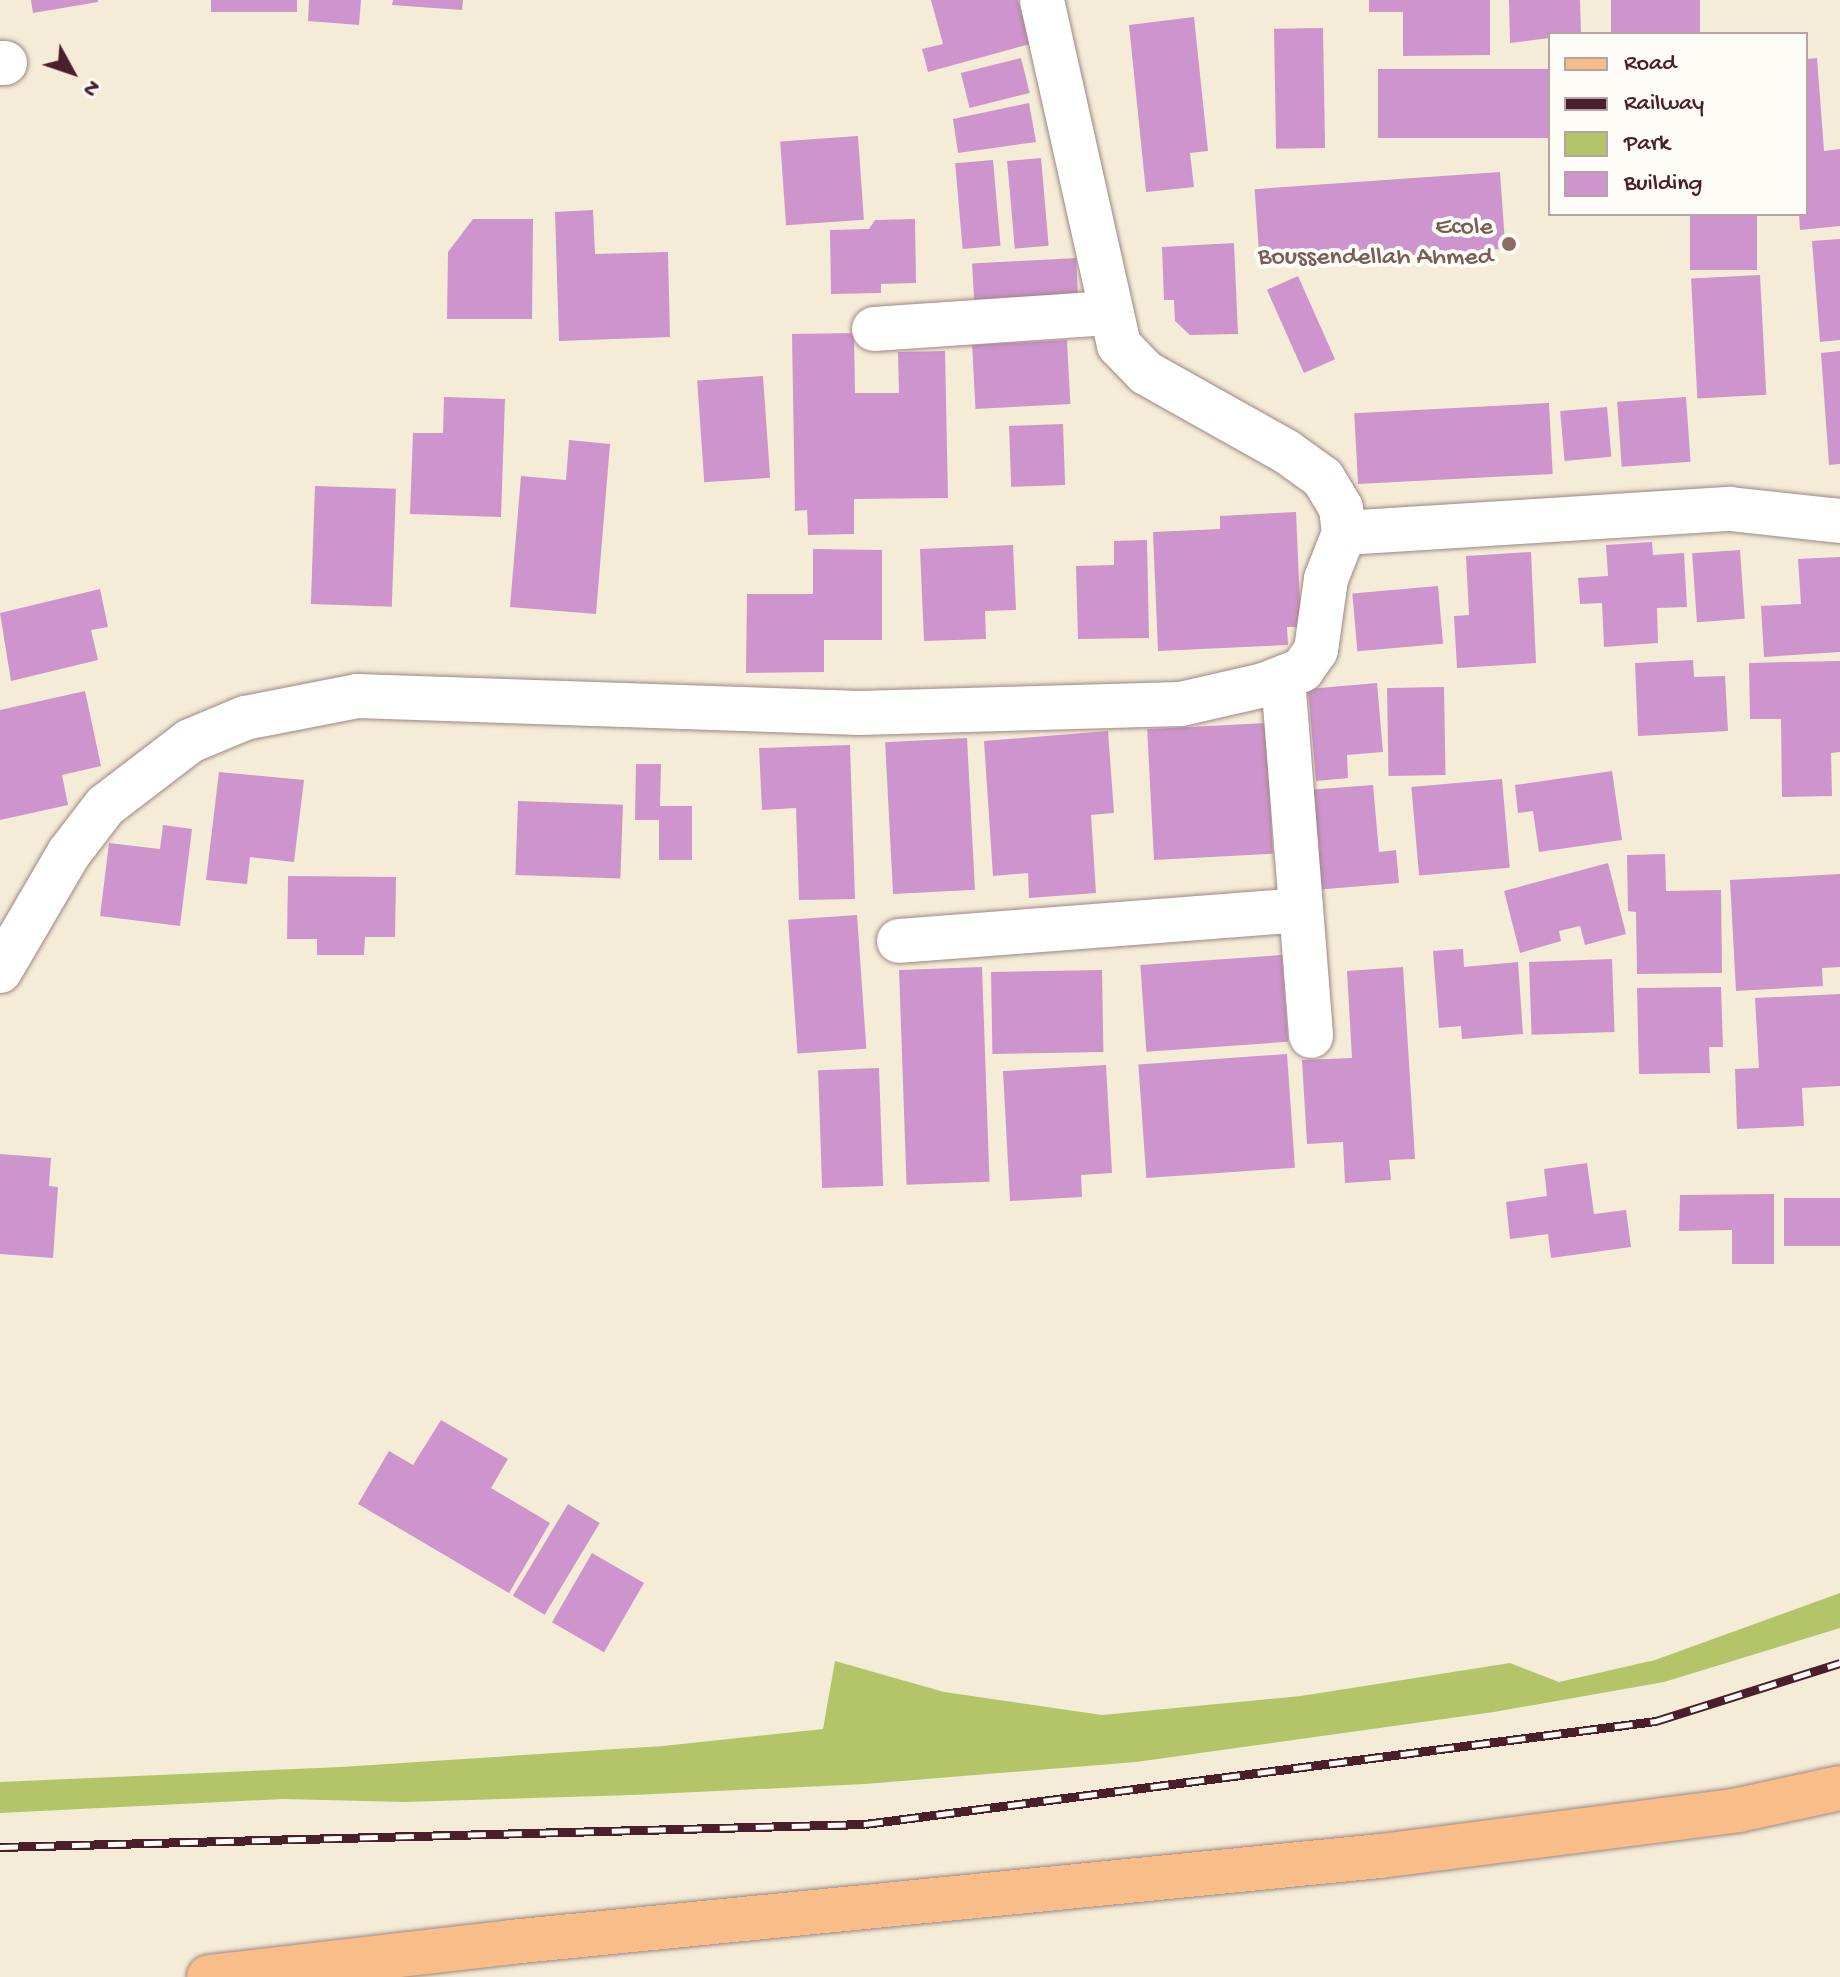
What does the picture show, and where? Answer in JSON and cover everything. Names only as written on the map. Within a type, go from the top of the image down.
[{"type":"main road","points":[[209,1977],[511,1942],[1381,1856],[1738,1810],[1840,1788]]},
{"type":"street","points":[[0,971],[69,853],[105,806],[190,741],[245,718],[357,696],[859,713],[1181,704],[1283,679],[1302,670],[1316,650],[1326,579],[1344,533],[1341,508],[1323,478],[1146,373],[1119,345],[1108,313],[1042,0]]},
{"type":"street","points":[[874,329],[1108,313]]},
{"type":"street","points":[[1344,533],[1730,509],[1840,521]]},
{"type":"street","points":[[1283,679],[1311,1036]]},
{"type":"street","points":[[899,941],[1300,910]]},
{"type":"green space","points":[[1840,1593],[1840,1628],[1664,1682],[1494,1712],[1136,1762],[865,1784],[633,1795],[405,1802],[283,1799],[0,1813],[0,1782],[341,1767],[663,1746],[823,1729],[835,1661],[944,1692],[1102,1715],[1301,1696],[1510,1663],[1559,1682],[1655,1660]]},
{"type":"building","points":[[31,0],[98,0],[98,2],[33,13]]},
{"type":"building","points":[[211,0],[297,0],[297,12],[211,12]]},
{"type":"building","points":[[309,0],[361,0],[359,25],[308,21]]},
{"type":"building","points":[[393,0],[463,0],[462,10],[392,5]]},
{"type":"building","points":[[931,0],[1018,0],[1030,44],[928,72],[922,49],[943,44]]},
{"type":"building","points":[[1369,0],[1490,0],[1490,55],[1403,56],[1403,12],[1369,12]]},
{"type":"building","points":[[1509,0],[1580,0],[1581,32],[1548,32],[1548,38],[1510,43]]},
{"type":"building","points":[[1611,0],[1700,0],[1700,32],[1611,32]]},
{"type":"building","points":[[1194,17],[1208,151],[1190,153],[1194,187],[1146,192],[1129,25]]},
{"type":"building","points":[[1323,28],[1325,148],[1276,149],[1274,29]]},
{"type":"building","points":[[1021,58],[1030,93],[970,108],[961,73]]},
{"type":"building","points":[[1817,58],[1824,151],[1840,149],[1840,226],[1800,230],[1799,216],[1808,216],[1808,59]]},
{"type":"building","points":[[1378,69],[1548,69],[1548,138],[1378,138]]},
{"type":"building","points":[[1029,103],[1036,142],[958,153],[953,119]]},
{"type":"building","points":[[858,136],[864,220],[786,225],[780,141]]},
{"type":"building","points":[[1041,158],[1049,246],[1015,249],[1007,161]]},
{"type":"building","points":[[993,160],[1000,246],[963,249],[955,163]]},
{"type":"building","points":[[1500,172],[1505,249],[1260,266],[1255,189]]},
{"type":"building","points":[[593,210],[595,254],[668,252],[670,337],[559,341],[555,212]]},
{"type":"building","points":[[1690,216],[1757,216],[1757,270],[1690,270]]},
{"type":"building","points":[[473,219],[533,219],[532,319],[447,319],[448,252]]},
{"type":"building","points":[[915,219],[916,283],[881,284],[881,293],[831,294],[830,230],[869,229],[875,220]]},
{"type":"building","points":[[1840,239],[1840,340],[1820,342],[1812,241]]},
{"type":"building","points":[[1234,243],[1238,334],[1190,335],[1175,321],[1174,300],[1164,300],[1162,247]]},
{"type":"building","points":[[1076,258],[1078,294],[974,299],[972,263]]},
{"type":"building","points":[[1760,275],[1766,395],[1697,398],[1691,279]]},
{"type":"building","points":[[1298,276],[1335,359],[1304,373],[1267,290]]},
{"type":"building","points":[[854,333],[855,393],[899,393],[898,352],[945,351],[948,498],[854,499],[854,534],[808,535],[807,510],[795,511],[792,334]]},
{"type":"building","points":[[1067,340],[1070,404],[975,409],[972,345]]},
{"type":"building","points":[[1840,351],[1840,464],[1829,465],[1821,353]]},
{"type":"building","points":[[763,376],[770,478],[704,482],[697,381]]},
{"type":"building","points":[[444,397],[505,399],[501,517],[410,514],[413,433],[443,433]]},
{"type":"building","points":[[1686,397],[1691,462],[1622,467],[1617,402]]},
{"type":"building","points":[[1549,403],[1553,474],[1358,484],[1354,413]]},
{"type":"building","points":[[1607,407],[1611,457],[1565,461],[1560,411]]},
{"type":"building","points":[[1063,424],[1065,485],[1011,487],[1009,426]]},
{"type":"building","points":[[569,440],[610,444],[596,614],[510,607],[521,476],[566,480]]},
{"type":"building","points":[[315,486],[396,489],[392,607],[311,604]]},
{"type":"building","points":[[1296,512],[1301,627],[1287,627],[1288,645],[1158,651],[1153,532],[1220,529],[1220,516]]},
{"type":"building","points":[[1147,540],[1149,638],[1078,639],[1076,566],[1114,565],[1114,541]]},
{"type":"building","points":[[1652,542],[1653,555],[1684,553],[1687,607],[1657,608],[1658,643],[1604,647],[1602,603],[1580,604],[1578,578],[1608,576],[1606,545]]},
{"type":"building","points":[[1013,545],[1016,610],[985,611],[986,639],[924,641],[920,549]]},
{"type":"building","points":[[813,549],[882,550],[882,640],[824,640],[824,672],[746,673],[747,594],[813,594]]},
{"type":"building","points":[[1740,550],[1745,619],[1697,622],[1692,553]]},
{"type":"building","points":[[1531,552],[1536,663],[1457,668],[1454,616],[1469,615],[1466,556]]},
{"type":"building","points":[[1840,557],[1840,652],[1764,657],[1761,606],[1801,604],[1798,559]]},
{"type":"building","points":[[1438,586],[1443,644],[1357,651],[1352,593]]},
{"type":"building","points":[[100,589],[108,627],[91,630],[98,660],[11,681],[0,613]]},
{"type":"building","points":[[1693,660],[1694,677],[1725,676],[1728,731],[1638,736],[1635,663]]},
{"type":"building","points":[[1840,661],[1840,752],[1831,753],[1832,796],[1782,797],[1781,719],[1750,719],[1749,663]]},
{"type":"building","points":[[1377,683],[1383,752],[1347,755],[1348,778],[1316,781],[1308,689]]},
{"type":"building","points":[[1444,687],[1446,775],[1389,776],[1387,688]]},
{"type":"building","points":[[85,691],[101,766],[62,775],[68,805],[0,820],[0,710]]},
{"type":"building","points":[[1266,723],[1273,854],[1154,860],[1147,729]]},
{"type":"building","points":[[1108,731],[1114,813],[1091,815],[1096,893],[1029,898],[1028,873],[993,876],[984,741]]},
{"type":"building","points":[[967,738],[975,890],[893,894],[885,742]]},
{"type":"building","points":[[850,745],[855,899],[799,900],[796,808],[762,810],[759,748]]},
{"type":"building","points":[[636,764],[661,764],[660,806],[692,806],[692,860],[659,860],[659,820],[635,820]]},
{"type":"building","points":[[1612,771],[1622,840],[1539,852],[1533,811],[1518,813],[1515,785]]},
{"type":"building","points":[[219,772],[304,780],[294,862],[250,857],[247,884],[206,880]]},
{"type":"building","points":[[1502,779],[1510,868],[1419,876],[1411,787]]},
{"type":"building","points":[[1373,785],[1379,852],[1396,850],[1399,883],[1314,890],[1307,790]]},
{"type":"building","points":[[518,801],[623,805],[620,879],[515,875]]},
{"type":"building","points":[[163,825],[192,829],[180,926],[100,916],[109,843],[160,849]]},
{"type":"building","points":[[1665,854],[1666,891],[1721,890],[1722,973],[1637,974],[1636,912],[1628,911],[1627,855]]},
{"type":"building","points":[[1608,863],[1626,934],[1585,945],[1580,926],[1559,931],[1561,941],[1520,953],[1504,891]]},
{"type":"building","points":[[1840,874],[1840,967],[1822,968],[1823,986],[1736,991],[1730,880]]},
{"type":"building","points":[[288,876],[396,877],[395,937],[365,937],[364,955],[317,955],[317,939],[287,939]]},
{"type":"building","points":[[857,915],[866,1049],[798,1053],[788,920]]},
{"type":"building","points":[[1463,949],[1464,967],[1518,962],[1523,1034],[1462,1039],[1461,1026],[1439,1028],[1433,951]]},
{"type":"building","points":[[1282,955],[1288,1042],[1146,1052],[1140,965]]},
{"type":"building","points":[[1612,959],[1615,1032],[1532,1035],[1529,962]]},
{"type":"building","points":[[982,967],[990,1182],[907,1185],[899,970]]},
{"type":"building","points":[[1403,967],[1415,1159],[1389,1160],[1391,1180],[1345,1183],[1343,1142],[1307,1144],[1302,1060],[1352,1058],[1347,971]]},
{"type":"building","points":[[1102,970],[1103,1052],[992,1054],[991,972]]},
{"type":"building","points":[[1721,987],[1723,1047],[1709,1047],[1710,1073],[1639,1074],[1637,988]]},
{"type":"building","points":[[1840,994],[1840,1086],[1802,1088],[1804,1126],[1737,1129],[1735,1069],[1759,1068],[1755,998]]},
{"type":"building","points":[[1287,1054],[1295,1168],[1146,1178],[1138,1064]]},
{"type":"building","points":[[1106,1065],[1112,1173],[1081,1175],[1082,1197],[1010,1201],[1003,1071]]},
{"type":"building","points":[[879,1068],[883,1186],[822,1188],[818,1070]]},
{"type":"building","points":[[0,1154],[51,1158],[49,1186],[58,1187],[53,1258],[0,1254]]},
{"type":"building","points":[[1587,1163],[1594,1214],[1626,1210],[1631,1247],[1551,1258],[1548,1234],[1510,1239],[1506,1202],[1547,1196],[1544,1169]]},
{"type":"building","points":[[1774,1194],[1774,1264],[1732,1264],[1732,1230],[1679,1231],[1680,1195]]},
{"type":"building","points":[[1784,1198],[1840,1198],[1840,1246],[1784,1246]]},
{"type":"building","points":[[441,1420],[508,1459],[491,1488],[550,1523],[509,1593],[358,1504],[389,1451],[413,1465]]},
{"type":"building","points":[[568,1504],[600,1523],[545,1615],[513,1596]]},
{"type":"building","points":[[592,1553],[644,1583],[604,1652],[552,1622]]},
{"type":"railway","points":[[0,1847],[865,1824],[1656,1721],[1840,1663]]},
{"type":"place","name":"Ecole Boussendellah Ahmed","points":[[1509,244]]}]
